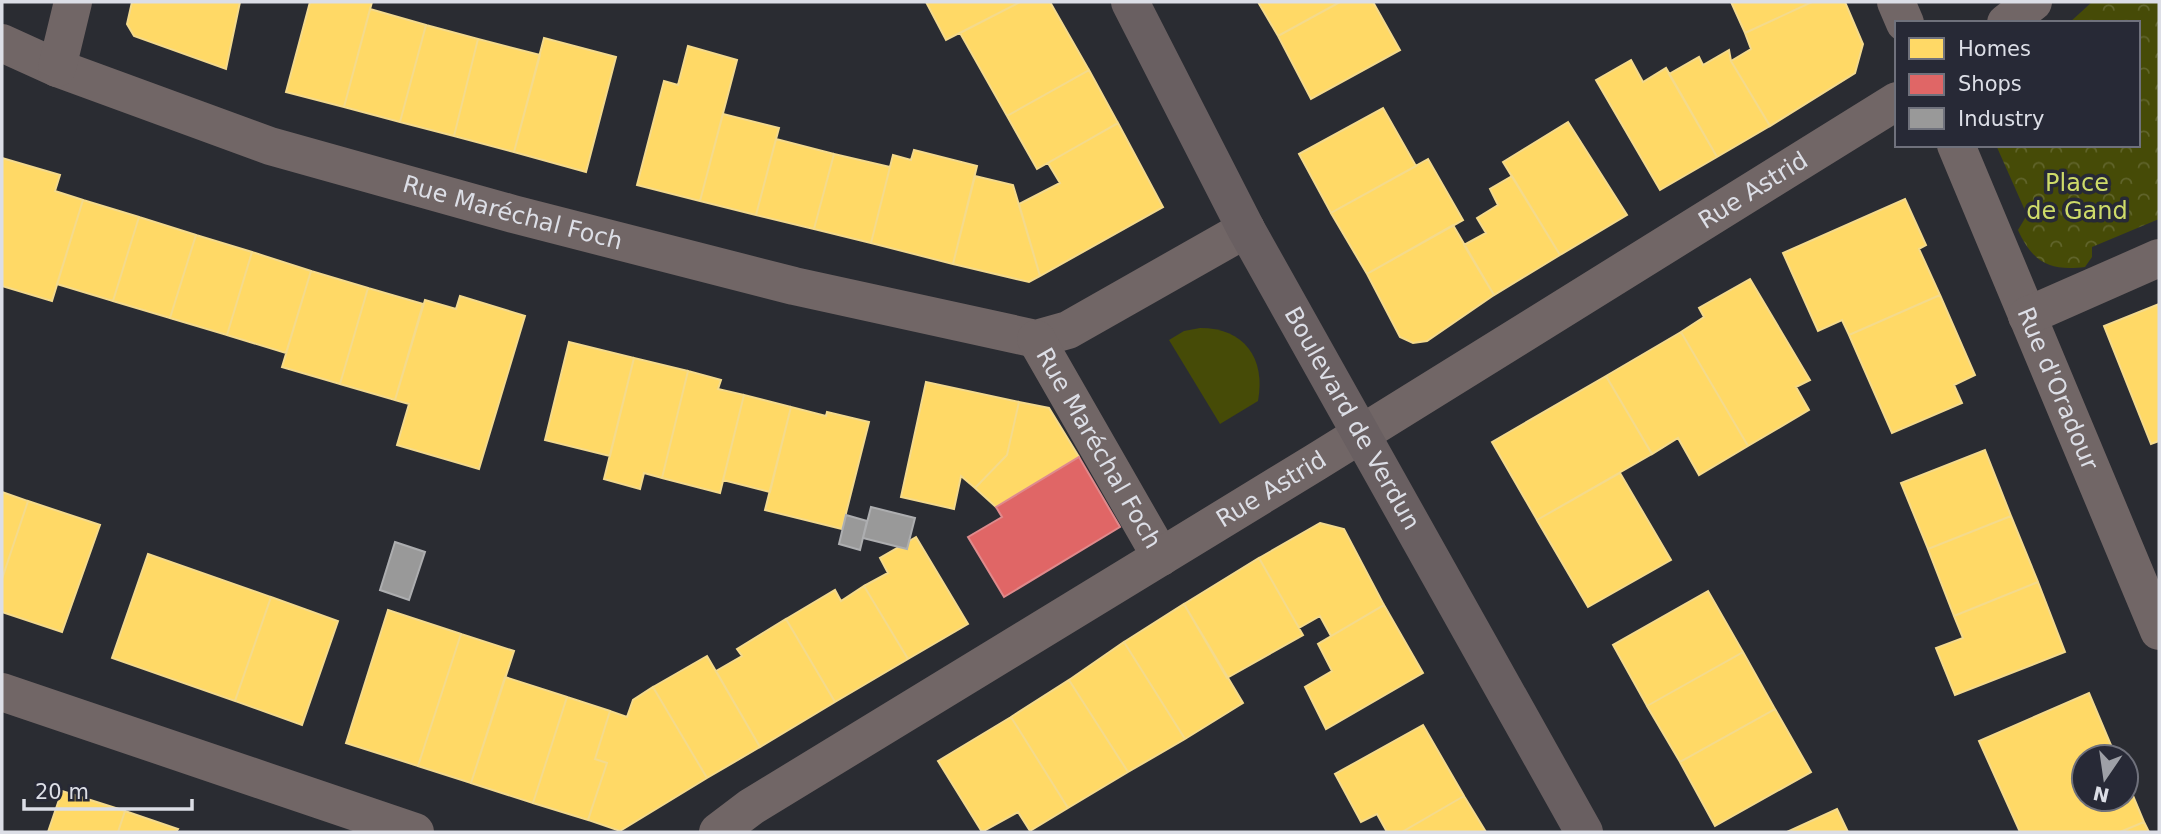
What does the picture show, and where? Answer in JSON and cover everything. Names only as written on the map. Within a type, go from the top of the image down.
[{"type":"street","points":[[57,68],[73,2]]},
{"type":"street","name":"Boulevard de Verdun","points":[[1130,2],[1246,229],[1584,832]]},
{"type":"street","points":[[1896,2],[1904,21]]},
{"type":"street","points":[[2009,21],[2033,2]]},
{"type":"street","name":"Rue Maréchal Foch","points":[[2,43],[57,68],[270,146],[513,214],[794,286],[1036,339],[1068,330],[1246,229]]},
{"type":"street","name":"Rue Astrid","points":[[718,832],[751,807],[1895,102]]},
{"type":"street","name":"Rue d'Oradour","points":[[1957,147],[2159,631]]},
{"type":"street","points":[[2027,316],[2159,258]]},
{"type":"street","name":"Rue Maréchal Foch","points":[[1036,339],[1161,556]]},
{"type":"street","points":[[2,692],[415,832]]},
{"type":"green space","name":"Place de Gand","points":[[2092,2],[2159,2],[2159,219],[2092,247],[2092,257],[2085,267],[2062,268],[2052,266],[2037,257],[2018,230],[2027,215],[1997,147],[2140,147],[2140,21],[2071,21]]},
{"type":"green space","points":[[1200,328],[1229,333],[1240,340],[1255,359],[1258,371],[1258,401],[1220,424],[1169,340],[1184,331]]},
{"type":"building: Homes","points":[[132,2],[240,2],[226,69],[134,36],[127,24]]},
{"type":"building: Homes","points":[[310,2],[372,2],[344,107],[286,92]]},
{"type":"building: Homes","points":[[926,2],[1020,2],[946,40]]},
{"type":"building: Homes","points":[[1020,2],[1050,2],[1089,70],[1007,116],[960,33]]},
{"type":"building: Homes","points":[[1258,2],[1340,2],[1278,36]]},
{"type":"building: Homes","points":[[1340,2],[1373,2],[1400,50],[1311,99],[1278,36]]},
{"type":"building: Homes","points":[[1731,2],[1812,2],[1745,33]]},
{"type":"building: Homes","points":[[1812,2],[1845,2],[1863,44],[1855,73],[1770,126],[1731,61],[1751,49],[1745,33]]},
{"type":"building: Homes","points":[[370,9],[426,25],[400,122],[344,107]]},
{"type":"building: Homes","points":[[426,25],[478,39],[454,136],[400,122]]},
{"type":"building: Homes","points":[[544,38],[616,57],[586,172],[514,152]]},
{"type":"building: Homes","points":[[478,39],[540,55],[514,152],[454,136]]},
{"type":"building: Homes","points":[[688,46],[737,60],[700,201],[637,185],[664,81],[678,85]]},
{"type":"building: Homes","points":[[1729,50],[1731,61],[1770,126],[1717,157],[1669,74],[1699,57],[1703,65]]},
{"type":"building: Homes","points":[[1631,60],[1643,82],[1666,68],[1717,157],[1660,190],[1596,80]]},
{"type":"building: Homes","points":[[1089,70],[1118,123],[1037,169],[1007,116]]},
{"type":"building: Homes","points":[[1383,108],[1416,166],[1331,213],[1299,154]]},
{"type":"building: Homes","points":[[723,114],[779,128],[756,215],[700,201]]},
{"type":"building: Homes","points":[[1568,122],[1627,215],[1560,255],[1503,162]]},
{"type":"building: Homes","points":[[1118,123],[1163,207],[1040,276],[1019,204],[1060,183],[1048,163]]},
{"type":"building: Homes","points":[[776,139],[834,154],[814,229],[756,215]]},
{"type":"building: Homes","points":[[914,150],[977,166],[953,264],[871,243],[893,155],[911,160]]},
{"type":"building: Homes","points":[[834,154],[890,167],[871,243],[814,229]]},
{"type":"building: Homes","points":[[2,158],[60,175],[55,191],[83,200],[52,301],[2,286]]},
{"type":"building: Homes","points":[[1428,159],[1463,220],[1367,274],[1331,213]]},
{"type":"building: Homes","points":[[975,176],[1013,185],[1040,276],[1029,282],[953,264]]},
{"type":"building: Homes","points":[[1512,176],[1560,255],[1494,295],[1464,245],[1486,233],[1477,218],[1498,205],[1490,189]]},
{"type":"building: Homes","points":[[1905,199],[1926,245],[1919,249],[1940,295],[1849,335],[1842,320],[1818,331],[1783,253]]},
{"type":"building: Homes","points":[[83,200],[139,217],[113,301],[57,284]]},
{"type":"building: Homes","points":[[139,217],[196,235],[170,318],[113,301]]},
{"type":"building: Homes","points":[[1453,225],[1494,295],[1427,341],[1413,343],[1400,337],[1367,274]]},
{"type":"building: Homes","points":[[196,235],[252,252],[227,335],[170,318]]},
{"type":"building: Homes","points":[[252,252],[311,271],[286,353],[227,335]]},
{"type":"building: Homes","points":[[311,271],[368,288],[340,384],[282,367]]},
{"type":"building: Homes","points":[[1750,279],[1810,380],[1796,387],[1809,410],[1748,446],[1681,332],[1704,317],[1699,308]]},
{"type":"building: Homes","points":[[368,288],[423,304],[395,400],[340,384]]},
{"type":"building: Homes","points":[[1940,295],[1975,375],[1954,385],[1962,403],[1892,433],[1849,335]]},
{"type":"building: Homes","points":[[460,296],[525,316],[479,469],[397,445],[409,404],[395,400],[425,300],[456,309]]},
{"type":"building: Homes","points":[[2159,304],[2159,441],[2151,444],[2104,326]]},
{"type":"building: Homes","points":[[1681,332],[1748,446],[1699,475],[1678,438],[1652,454],[1606,376]]},
{"type":"building: Homes","points":[[569,342],[634,358],[610,456],[545,440]]},
{"type":"building: Homes","points":[[634,358],[688,371],[662,478],[644,473],[640,489],[604,479]]},
{"type":"building: Homes","points":[[688,371],[721,380],[718,389],[744,395],[720,493],[662,478]]},
{"type":"building: Homes","points":[[1606,376],[1652,454],[1537,520],[1492,442]]},
{"type":"building: Homes","points":[[926,382],[1019,402],[1007,455],[975,488],[961,476],[954,509],[901,497]]},
{"type":"building: Homes","points":[[744,395],[791,407],[770,492],[723,480]]},
{"type":"building: Homes","points":[[1019,402],[1049,408],[1079,457],[996,507],[975,488],[1007,455]]},
{"type":"building: Homes","points":[[791,407],[826,416],[827,412],[869,422],[842,529],[765,510]]},
{"type":"building: Homes","points":[[1985,450],[2011,516],[1928,549],[1901,483]]},
{"type":"building: Homes","points":[[1620,473],[1671,560],[1588,607],[1537,520]]},
{"type":"building: Homes","points":[[2,492],[28,501],[2,579]]},
{"type":"building: Homes","points":[[28,501],[100,525],[62,632],[2,612],[2,579]]},
{"type":"building: Homes","points":[[2011,516],[2038,582],[1954,616],[1928,549]]},
{"type":"building: Homes","points":[[1320,523],[1344,529],[1384,605],[1331,636],[1320,616],[1299,628],[1259,558]]},
{"type":"building: Homes","points":[[916,537],[968,624],[908,659],[864,586],[888,573],[880,558]]},
{"type":"building: Homes","points":[[148,554],[271,597],[235,701],[112,658]]},
{"type":"building: Homes","points":[[1259,558],[1303,635],[1227,678],[1184,604]]},
{"type":"building: Homes","points":[[2038,582],[2065,652],[1955,695],[1936,648],[1963,638],[1954,616]]},
{"type":"building: Homes","points":[[864,586],[908,659],[835,702],[786,619],[835,590],[841,601]]},
{"type":"building: Homes","points":[[1708,591],[1743,652],[1647,706],[1613,645]]},
{"type":"building: Homes","points":[[271,597],[338,621],[302,725],[235,701]]},
{"type":"building: Homes","points":[[1184,604],[1243,703],[1185,739],[1124,642]]},
{"type":"building: Homes","points":[[1384,605],[1423,673],[1326,729],[1305,687],[1332,671],[1318,644]]},
{"type":"building: Homes","points":[[388,610],[461,634],[418,766],[346,743]]},
{"type":"building: Homes","points":[[786,619],[835,702],[760,747],[716,671],[742,656],[737,649]]},
{"type":"building: Homes","points":[[461,634],[514,651],[471,783],[418,766]]},
{"type":"building: Homes","points":[[1124,642],[1185,739],[1128,772],[1069,680]]},
{"type":"building: Homes","points":[[1743,652],[1775,709],[1680,762],[1647,706]]},
{"type":"building: Homes","points":[[707,656],[760,747],[707,778],[653,687]]},
{"type":"building: Homes","points":[[505,677],[567,697],[533,803],[471,783]]},
{"type":"building: Homes","points":[[1069,680],[1128,772],[1068,808],[1011,717]]},
{"type":"building: Homes","points":[[653,687],[707,778],[620,831],[588,820],[607,763],[595,759],[610,711],[627,717],[633,700]]},
{"type":"building: Homes","points":[[2089,693],[2110,743],[2070,743],[2070,813],[2140,812],[2144,822],[2120,832],[2020,832],[1979,741]]},
{"type":"building: Homes","points":[[567,697],[610,711],[595,759],[607,763],[588,820],[533,803]]},
{"type":"building: Homes","points":[[1775,709],[1811,772],[1715,826],[1680,762]]},
{"type":"building: Homes","points":[[1011,717],[1068,808],[1030,831],[1018,812],[982,832],[938,761]]},
{"type":"building: Homes","points":[[1423,725],[1464,796],[1402,832],[1387,832],[1377,814],[1361,822],[1335,774]]},
{"type":"building: Homes","points":[[62,791],[125,811],[118,832],[48,832]]},
{"type":"building: Homes","points":[[1464,796],[1486,832],[1402,832]]},
{"type":"building: Homes","points":[[1837,809],[1848,832],[1787,832]]},
{"type":"building: Homes","points":[[125,811],[178,829],[176,832],[118,832]]},
{"type":"building: Homes","points":[[2144,822],[2149,832],[2120,832]]},
{"type":"building: Shops","points":[[1079,457],[1120,527],[1004,597],[968,537],[1002,517],[996,507]]},
{"type":"building: Industry","points":[[871,507],[915,518],[907,549],[863,538]]},
{"type":"building: Industry","points":[[846,515],[867,521],[860,550],[839,544]]},
{"type":"building: Industry","points":[[395,542],[425,552],[409,600],[380,590]]}]
